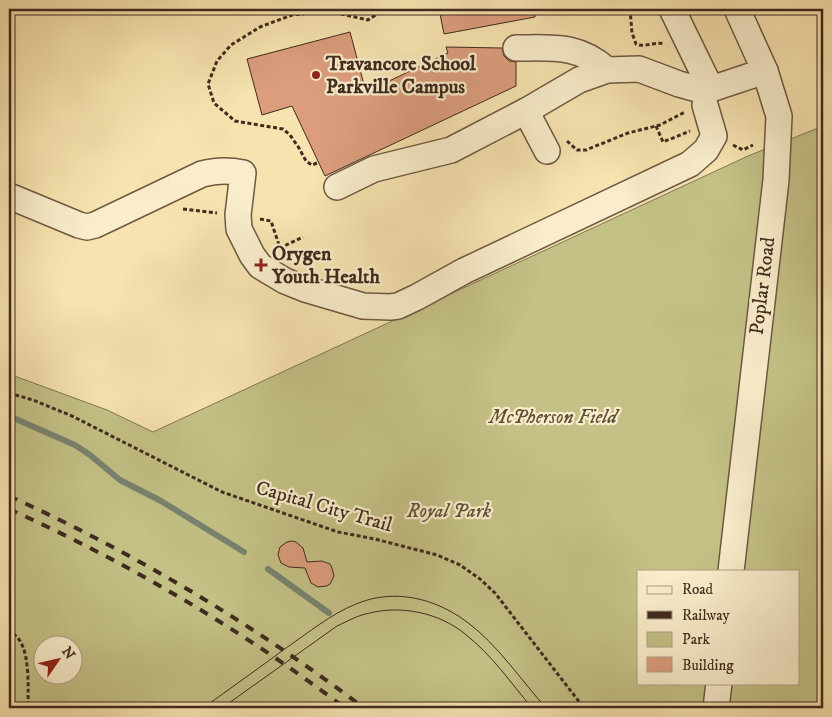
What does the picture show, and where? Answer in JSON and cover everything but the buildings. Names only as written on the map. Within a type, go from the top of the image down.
[{"type":"street","points":[[9,196],[87,227],[95,225],[202,174],[213,171],[243,173],[238,215],[239,229],[252,255],[260,266],[285,281],[305,289],[363,306],[398,306],[464,271],[690,164],[706,150],[714,136],[708,97],[672,9]]},
{"type":"street","name":"Poplar Road","points":[[731,570],[776,180],[779,116],[765,71],[737,9]]},
{"type":"street","points":[[516,48],[557,48],[576,52],[594,59],[607,70]]},
{"type":"street","points":[[337,187],[374,169],[451,150],[526,111],[579,80],[607,70],[639,69],[697,89],[708,97]]},
{"type":"street","points":[[708,97],[765,71]]},
{"type":"street","points":[[526,111],[547,151]]},
{"type":"street","points":[[716,708],[719,684]]},
{"type":"path","points":[[317,163],[312,165],[306,161],[290,135],[283,129],[235,121],[214,103],[208,84],[217,61],[231,45],[260,27],[292,15],[319,12],[337,13],[368,20],[385,9]]},
{"type":"path","name":"Capital City Trail","points":[[9,393],[33,400],[72,416],[222,492],[338,532],[412,548],[437,555],[460,565],[480,579],[495,593],[584,708]]},
{"type":"path","points":[[9,629],[21,642],[24,654],[28,672],[28,708]]},
{"type":"green space","name":"Royal Park","points":[[823,126],[823,708],[9,708],[9,374],[107,410],[153,432],[748,156]]},
{"type":"waterway","points":[[9,416],[75,445],[120,480],[161,501],[244,552]]},
{"type":"waterway","points":[[268,569],[329,613]]},
{"type":"tram line","points":[[203,708],[311,630],[338,613],[370,599],[399,596],[414,598],[442,607],[467,622],[499,651],[546,708]]},
{"type":"tram line","points":[[222,708],[337,626],[366,614],[394,610],[432,616],[465,634],[483,650],[532,708]]},
{"type":"railway","points":[[9,496],[148,566],[192,592],[237,619],[364,708]]},
{"type":"railway","points":[[9,509],[97,551],[183,599],[266,651],[345,708]]},
{"type":"place","name":"Travancore School Parkville Campus","points":[[316,75]]},
{"type":"place","name":"Orygen Youth Health","points":[[261,265]]},
{"type":"park label","name":"McPherson Field","points":[[553,417]]}]
